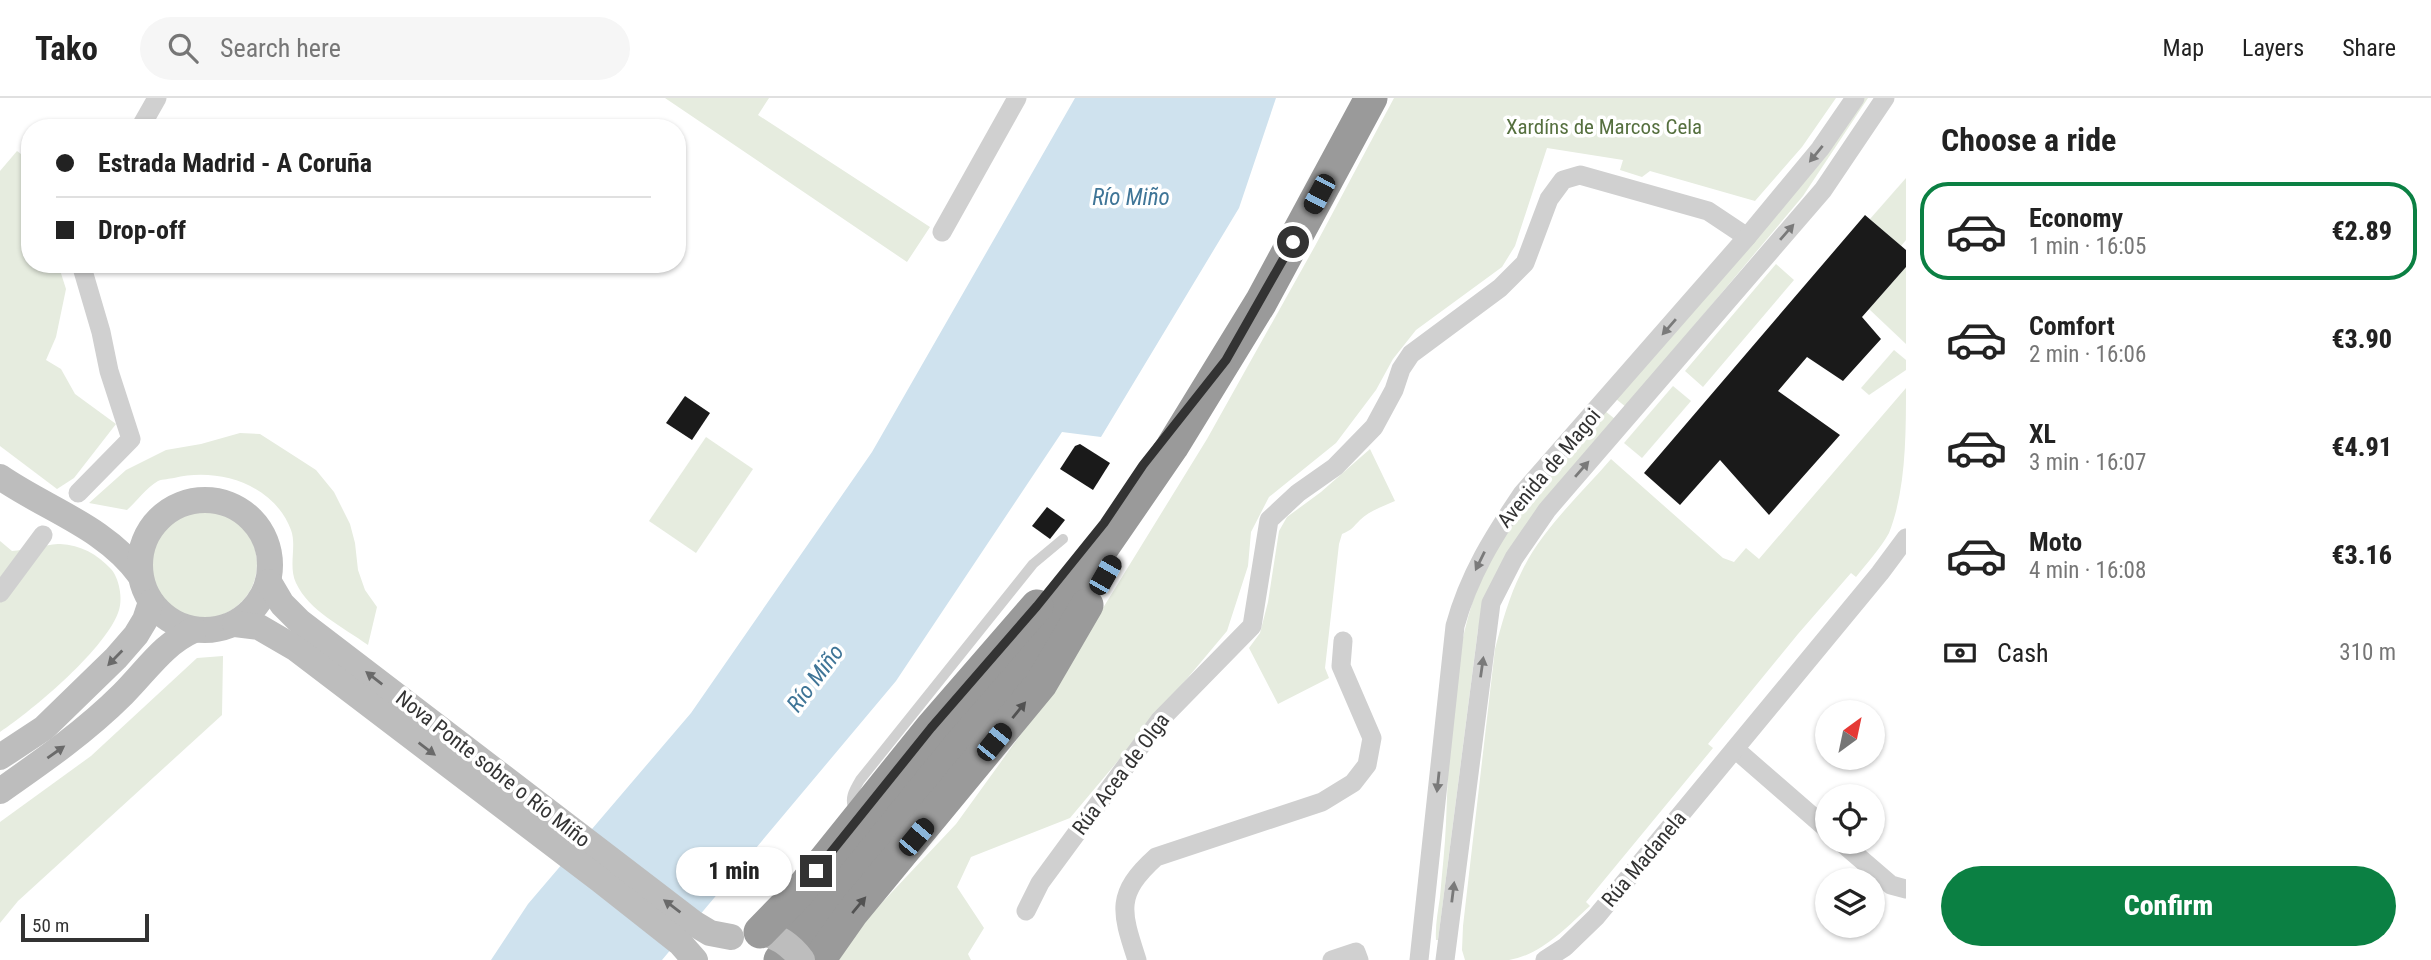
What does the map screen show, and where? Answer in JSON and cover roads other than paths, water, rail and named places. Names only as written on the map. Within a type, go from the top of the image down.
[{"type":"highway","points":[[780,960],[1013,678],[1181,434],[1293,242],[1371,98]]},
{"type":"highway","points":[[819,960],[852,913],[1041,684],[1129,534],[1196,437],[1245,347],[1293,242]]},
{"type":"highway","points":[[746,934],[799,892],[931,728],[1037,606],[1104,523],[1143,465],[1226,360]]},
{"type":"main road","points":[[0,477],[43,504],[91,529],[121,552],[140,575],[151,602],[170,620],[194,630],[215,630],[235,624],[256,607],[268,582],[270,560],[265,538],[252,520],[234,506],[212,500],[189,501],[169,510],[152,526],[142,546],[140,575]]},
{"type":"main road","points":[[91,529],[113,534],[129,533],[152,526]]},
{"type":"main road","name":"Nova Ponte sobre o Río Miño","points":[[268,582],[289,612],[302,638],[680,943],[695,960]]},
{"type":"main road","points":[[0,757],[44,728],[116,658],[136,635],[151,602]]},
{"type":"main road","name":"Nova Ponte sobre o Río Miño","points":[[235,624],[302,638],[710,933],[781,939],[795,950],[802,960]]},
{"type":"main road","points":[[0,790],[69,742],[123,694],[169,644],[194,630]]},
{"type":"main road","points":[[706,960],[716,947],[746,934]]},
{"type":"street","points":[[145,119],[157,98]]},
{"type":"street","points":[[942,232],[1017,98]]},
{"type":"street","name":"Avenida de Magoi","points":[[1419,960],[1455,626],[1464,593],[1491,538],[1522,494],[1747,237],[1820,149],[1855,98]]},
{"type":"street","name":"Avenida de Magoi","points":[[1445,960],[1491,603],[1514,558],[1547,510],[1823,190],[1885,98]]},
{"type":"street","name":"Rúa Acea de Olga","points":[[1026,911],[1040,883],[1159,721],[1251,626],[1269,520],[1298,493],[1335,467],[1374,427],[1394,390],[1401,369],[1411,354],[1500,288],[1525,263],[1549,199],[1563,180],[1580,175],[1708,211],[1747,237]]},
{"type":"street","points":[[78,493],[131,439],[109,371],[84,273]]},
{"type":"street","points":[[0,593],[43,535]]},
{"type":"street","name":"Rúa Madanela","points":[[1545,960],[1565,947],[1596,917],[1881,573],[1906,538]]},
{"type":"street","points":[[1137,960],[1125,919],[1125,895],[1139,872],[1156,857],[1322,802],[1353,783],[1367,765],[1372,738],[1341,666],[1343,641]]},
{"type":"street","points":[[1735,749],[1815,819]]},
{"type":"street","points":[[1855,854],[1891,885],[1906,889]]},
{"type":"street","points":[[1332,960],[1356,952],[1359,960]]},
{"type":"lane","points":[[882,837],[851,803],[860,780],[1033,564],[1063,539]]},
{"type":"water","name":"Río Miño","points":[[1075,98],[1276,98],[1239,208],[1101,437],[1062,432],[896,681],[662,960],[491,960],[528,904],[691,713],[872,452]]},
{"type":"park label","name":"Xardíns de Marcos Cela","points":[[1604,127]]}]
